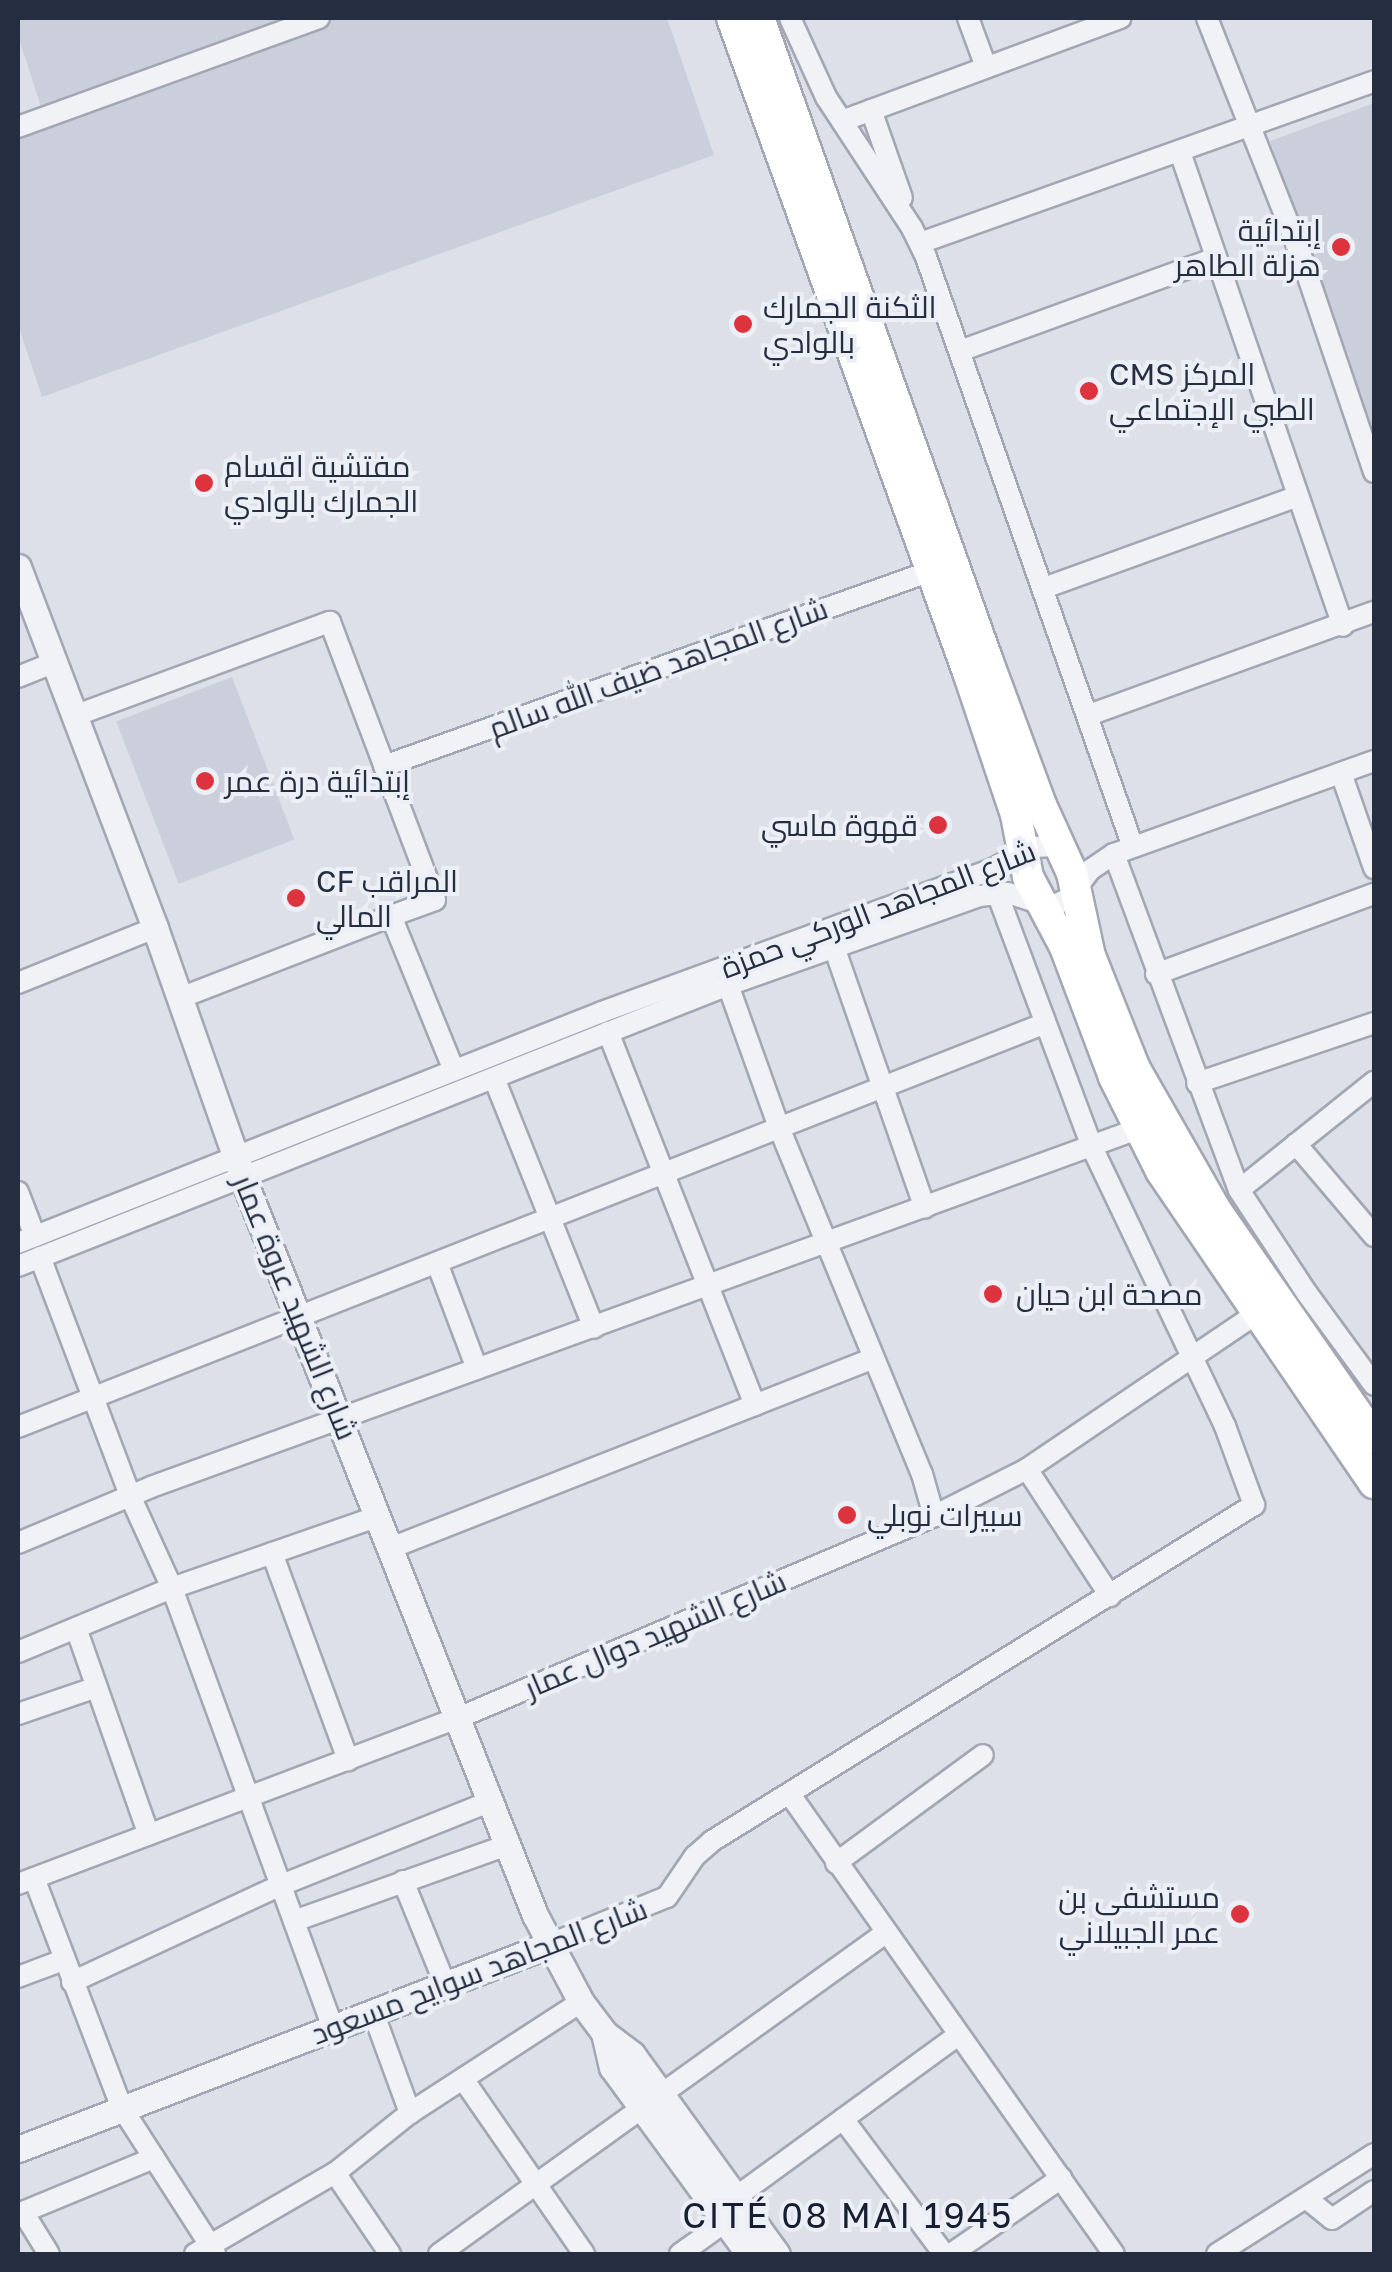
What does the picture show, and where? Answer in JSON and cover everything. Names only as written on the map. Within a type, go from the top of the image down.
[{"type":"main road","points":[[732,18],[1016,814],[1022,855],[1065,947],[1138,1129],[1257,1313],[1374,1483]]},
{"type":"main road","points":[[759,18],[986,659],[1060,849],[1105,863],[1090,956],[1160,1120],[1217,1212],[1374,1438]]},
{"type":"street","points":[[18,127],[320,18]]},
{"type":"street","points":[[790,18],[814,76],[916,235]]},
{"type":"street","points":[[968,18],[986,67]]},
{"type":"street","points":[[842,121],[986,67],[1086,23],[1121,18]]},
{"type":"street","points":[[1208,18],[1301,256],[1374,472]]},
{"type":"street","points":[[916,235],[1180,152],[1374,81]]},
{"type":"street","points":[[871,110],[1089,716],[1105,863],[1156,974],[1239,1190],[1374,1385]]},
{"type":"street","points":[[1180,152],[1343,626]]},
{"type":"street","points":[[960,351],[1216,258]]},
{"type":"street","points":[[1044,588],[1296,497]]},
{"type":"street","name":"شارع الشهيد عروة عمار","points":[[18,567],[156,928],[298,1319],[548,1946],[604,2034],[612,2067],[652,2102],[736,2197],[778,2254]]},
{"type":"street","name":"شارع المجاهد ضيف الله سالم","points":[[384,766],[931,571]]},
{"type":"street","points":[[1089,716],[1374,612]]},
{"type":"street","points":[[74,716],[330,622],[435,900],[180,998]]},
{"type":"street","points":[[18,677],[53,663]]},
{"type":"street","name":"شارع المجاهد الوركي حمزة","points":[[26,1240],[494,1078],[728,985],[997,892],[1044,906],[1064,902],[1105,863],[1374,761]]},
{"type":"street","points":[[1341,773],[1374,868]]},
{"type":"street","name":"شارع المجاهد الوركي حمزة","points":[[18,1266],[454,1070],[1040,845],[1060,849]]},
{"type":"street","points":[[997,892],[1092,1147],[1192,1359]]},
{"type":"street","points":[[1156,974],[1374,894]]},
{"type":"street","points":[[392,916],[454,1070]]},
{"type":"street","points":[[18,983],[156,928]]},
{"type":"street","points":[[834,947],[925,1208]]},
{"type":"street","points":[[728,985],[778,1125],[922,1474],[934,1516]]},
{"type":"street","points":[[1197,1083],[1374,1023]]},
{"type":"street","points":[[18,1428],[778,1125],[1043,1024]]},
{"type":"street","points":[[608,1032],[755,1405]]},
{"type":"street","points":[[494,1078],[594,1328]]},
{"type":"street","points":[[1239,1190],[1374,1082]]},
{"type":"street","points":[[18,1542],[151,1487],[827,1245],[1138,1129]]},
{"type":"street","points":[[1296,1144],[1374,1234]]},
{"type":"street","points":[[18,1192],[26,1240]]},
{"type":"street","points":[[40,1258],[132,1498],[172,1588],[333,2028]]},
{"type":"street","points":[[438,1263],[477,1368]]},
{"type":"street","name":"شارع الشهيد دوال عمار","points":[[26,1881],[458,1718],[934,1516],[1027,1469],[1257,1313]]},
{"type":"street","points":[[391,1548],[874,1358]]},
{"type":"street","name":"شارع المجاهد سوايح مسعود","points":[[18,2148],[667,1897],[695,1856],[712,1842],[1254,1505],[1225,1426],[1192,1359]]},
{"type":"street","points":[[1027,1469],[1110,1596]]},
{"type":"street","points":[[18,1652],[172,1588],[378,1516]]},
{"type":"street","points":[[272,1553],[348,1760]]},
{"type":"street","points":[[76,1628],[148,1835]]},
{"type":"street","points":[[18,1714],[98,1688]]},
{"type":"street","points":[[836,1863],[982,1755]]},
{"type":"street","points":[[791,1796],[884,1934],[1114,2254]]},
{"type":"street","points":[[72,1982],[279,1886],[491,1801]]},
{"type":"street","points":[[294,1921],[508,1845]]},
{"type":"street","points":[[26,1881],[63,1960],[122,2108],[207,2252],[335,2172],[410,2114],[581,2002]]},
{"type":"street","points":[[403,1881],[445,1984]]},
{"type":"street","points":[[439,2254],[884,1934]]},
{"type":"street","points":[[18,1977],[63,1960]]},
{"type":"street","points":[[373,2012],[410,2114]]},
{"type":"street","points":[[736,2197],[958,2036]]},
{"type":"street","points":[[463,2080],[584,2254]]},
{"type":"street","name":"شارع الشهيد عروة عمار","points":[[652,2102],[725,2222],[749,2254]]},
{"type":"street","points":[[843,2119],[948,2254],[1060,2178]]},
{"type":"street","points":[[1217,2254],[1374,2154]]},
{"type":"street","points":[[48,2254],[20,2213],[154,2158]]},
{"type":"street","points":[[335,2172],[390,2254]]},
{"type":"street","points":[[1306,2198],[1332,2218],[1374,2191]]},
{"type":"street","points":[[680,2254],[725,2222]]},
{"type":"shaded area","points":[[18,18],[667,18],[714,155],[42,397],[18,325],[18,119],[42,110],[18,36]]},
{"type":"shaded area","name":"إبتدائية هزلة الطاهر","points":[[1374,103],[1374,439],[1270,141]]},
{"type":"shaded area","name":"إبتدائية درة عمر","points":[[232,677],[294,839],[179,884],[116,721]]},
{"type":"place","name":"إبتدائية هزلة الطاهر","points":[[1341,247]]},
{"type":"place","name":"الثكنة الجمارك بالوادي","points":[[743,324]]},
{"type":"place","name":"CMS المركز الطبي الإجتماعي","points":[[1089,391]]},
{"type":"place","name":"مفتشية اقسام الجمارك بالوادي","points":[[204,483]]},
{"type":"place","name":"إبتدائية درة عمر","points":[[205,781]]},
{"type":"place","name":"قهوة ماسي","points":[[938,825]]},
{"type":"place","name":"CF المراقب المالي","points":[[296,898]]},
{"type":"place","name":"مصحة ابن حيان","points":[[993,1294]]},
{"type":"place","name":"سبيرات نوبلي","points":[[847,1515]]},
{"type":"place","name":"مستشفى بن عمر الجبيلاني","points":[[1240,1914]]},
{"type":"district","name":"CITÉ 08 MAI 1945","points":[[848,2215]]}]
